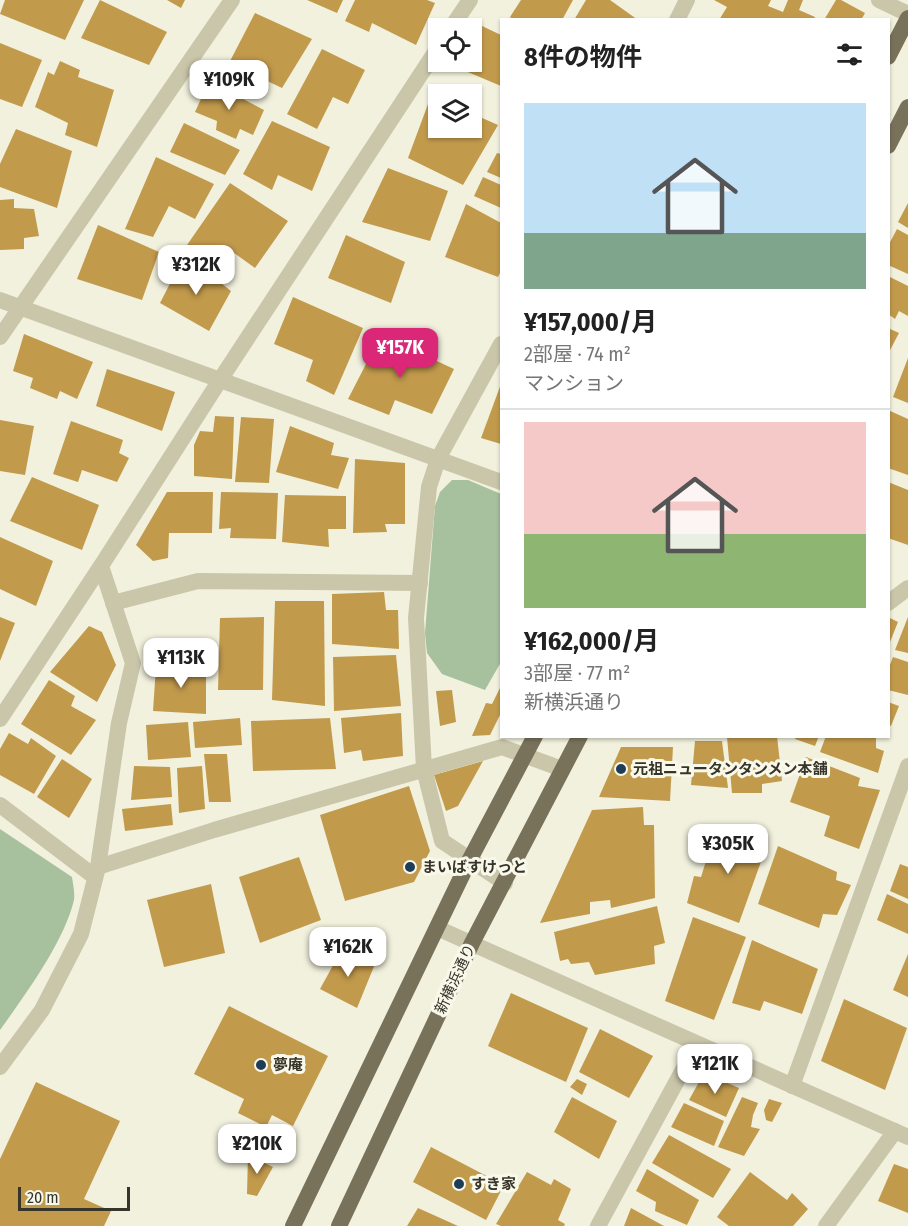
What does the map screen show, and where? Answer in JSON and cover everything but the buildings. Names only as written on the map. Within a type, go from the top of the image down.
[{"type":"main road","points":[[890,53],[908,18]]},
{"type":"main road","points":[[890,142],[908,107]]},
{"type":"main road","points":[[293,1226],[469,861],[534,738]]},
{"type":"main road","name":"新横浜通り","points":[[339,1226],[472,943],[579,738]]},
{"type":"street","points":[[0,338],[232,0]]},
{"type":"street","points":[[458,18],[470,0]]},
{"type":"street","points":[[677,18],[687,0]]},
{"type":"street","points":[[879,0],[908,14]]},
{"type":"street","points":[[0,719],[428,63]]},
{"type":"street","points":[[0,300],[500,482]]},
{"type":"street","points":[[500,346],[438,459],[429,487],[416,618],[424,770],[442,841],[505,883]]},
{"type":"street","points":[[0,1067],[42,1010],[81,934],[96,872],[119,723],[133,663],[100,566]]},
{"type":"street","points":[[112,603],[198,581],[420,583]]},
{"type":"street","points":[[890,602],[908,588]]},
{"type":"street","points":[[96,872],[214,830],[502,747],[562,769]]},
{"type":"street","points":[[792,1086],[908,766]]},
{"type":"street","points":[[0,805],[96,872]]},
{"type":"street","points":[[437,928],[902,1134],[825,1226]]},
{"type":"street","points":[[598,1226],[697,1044]]},
{"type":"green space","points":[[452,480],[468,480],[500,494],[500,664],[485,690],[442,674],[427,653],[425,633],[435,506],[440,492]]},
{"type":"green space","points":[[0,829],[72,877],[74,900],[53,950],[32,985],[0,1030]]},
{"type":"place","name":"元祖ニュータンタンメン本舗","points":[[621,769]]},
{"type":"place","name":"まいばすけっと","points":[[410,867]]},
{"type":"place","name":"夢庵","points":[[261,1065]]},
{"type":"place","name":"すき家","points":[[459,1184]]}]
